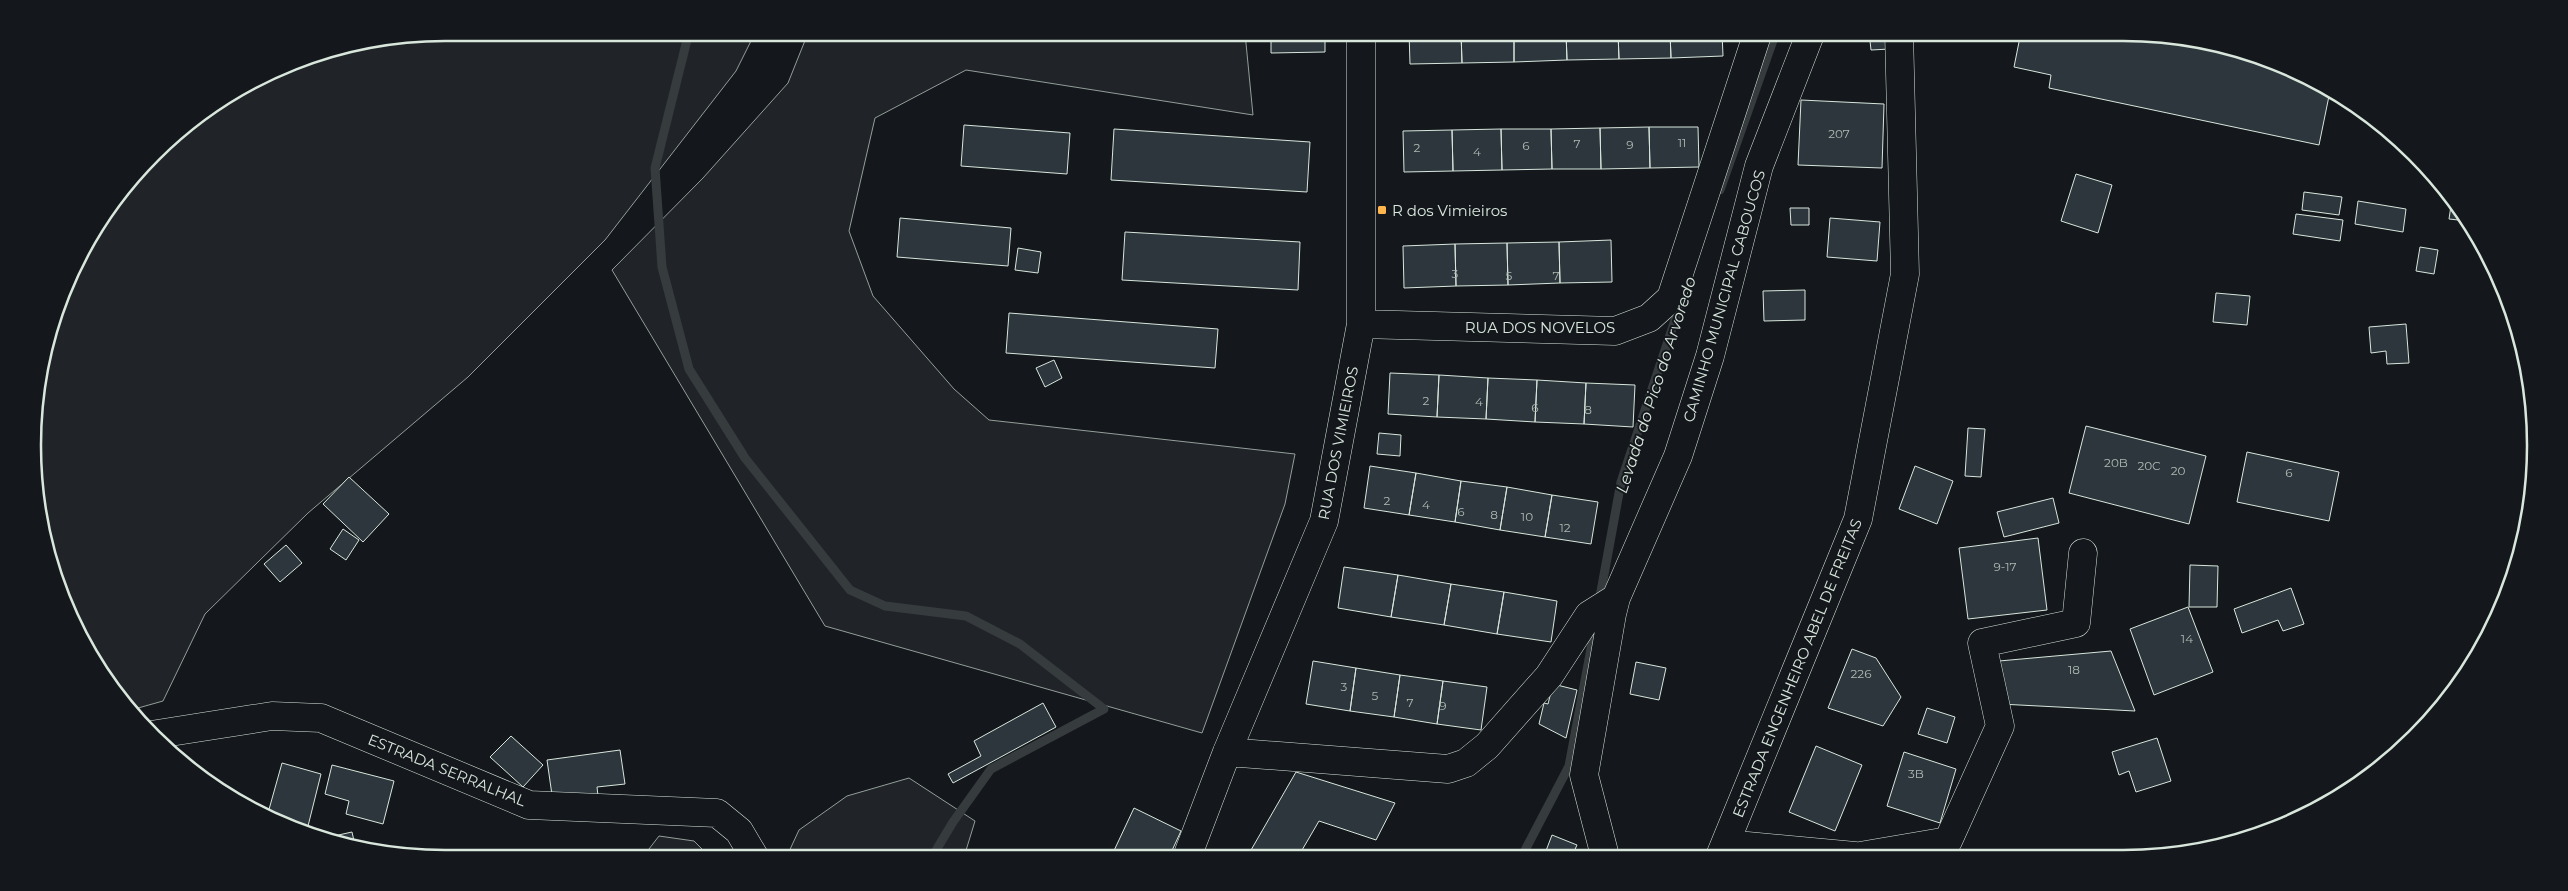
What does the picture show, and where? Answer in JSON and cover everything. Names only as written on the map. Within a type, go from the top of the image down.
[{"type":"street","name":"RUA DOS VIMIEIROS","points":[[1190,850],[1227,752],[1324,521],[1361,324],[1361,41]]},
{"type":"street","name":"RUA DOS NOVELOS","points":[[1361,324],[1615,331],[1649,318],[1671,298],[1755,41]]},
{"type":"street","name":"CAMINHO MUNICIPAL CABOUCOS","points":[[1603,850],[1584,775],[1616,598],[1678,456],[1710,356],[1759,166],[1808,41]]},
{"type":"street","name":"ESTRADA ENGENHEIRO ABEL DE FREITAS","points":[[1723,850],[1858,519],[1905,274],[1899,41]]},
{"type":"street","points":[[1895,850],[1948,841],[2000,726],[1982,643],[2076,623],[2083,553]]},
{"type":"street","points":[[1227,752],[1448,769],[1466,763],[1487,746],[1549,676],[1589,615],[1616,598]]},
{"type":"street","name":"ESTRADA SERRALHAL","points":[[162,733],[272,716],[321,718],[529,805],[717,813],[739,831],[750,850]]},
{"type":"shaded area","points":[[446,41],[751,41],[736,71],[605,240],[468,377],[308,513],[205,614],[163,701],[139,708],[109,670],[95,648],[72,600],[55,550],[49,524],[42,472],[42,419],[45,393],[55,341],[63,316],[72,291],[95,243],[125,199],[142,179],[199,125],[243,95],[291,72],[341,55],[367,49],[419,42]]},
{"type":"shaded area","points":[[805,41],[1246,41],[1253,115],[966,70],[875,118],[849,231],[873,296],[954,389],[989,420],[1295,454],[1285,504],[1202,733],[825,626],[612,270],[703,178],[788,83]]},
{"type":"shaded area","points":[[909,778],[975,821],[966,850],[790,850],[799,830],[847,796]]},
{"type":"shaded area","points":[[659,836],[694,841],[703,850],[648,850]]},
{"type":"building","points":[[1271,41],[1325,41],[1325,52],[1271,53]]},
{"type":"building","points":[[1409,41],[1461,41],[1462,63],[1410,64]]},
{"type":"building","points":[[1461,41],[1514,41],[1514,62],[1462,63]]},
{"type":"building","points":[[1514,41],[1566,41],[1567,60],[1514,62]]},
{"type":"building","points":[[1566,41],[1618,41],[1619,59],[1567,60]]},
{"type":"building","points":[[1618,41],[1670,41],[1671,58],[1619,59]]},
{"type":"building","points":[[1670,41],[1722,41],[1723,56],[1671,58]]},
{"type":"building","points":[[1870,41],[1890,41],[1890,49],[1871,50]]},
{"type":"building","points":[[2019,41],[2149,42],[2201,49],[2227,55],[2277,72],[2329,97],[2319,145],[2049,88],[2051,75],[2014,67]]},
{"type":"building","points":[[1801,100],[1884,104],[1882,168],[1798,165]]},
{"type":"building","points":[[964,125],[1070,133],[1067,174],[961,166]]},
{"type":"building","points":[[1649,127],[1650,168],[1601,169],[1600,128]]},
{"type":"building","points":[[1649,127],[1698,127],[1699,167],[1650,168]]},
{"type":"building","points":[[1600,128],[1601,169],[1552,169],[1551,129]]},
{"type":"building","points":[[1114,129],[1310,142],[1307,192],[1111,180]]},
{"type":"building","points":[[1501,129],[1551,129],[1552,169],[1502,170]]},
{"type":"building","points":[[1501,129],[1502,170],[1453,171],[1452,130]]},
{"type":"building","points":[[1452,130],[1453,171],[1404,172],[1403,131]]},
{"type":"building","points":[[2076,174],[2112,185],[2098,233],[2061,221]]},
{"type":"building","points":[[2304,192],[2342,197],[2339,215],[2302,210]]},
{"type":"building","points":[[2358,201],[2406,209],[2403,232],[2355,224]]},
{"type":"building","points":[[1790,208],[1809,208],[1809,225],[1791,225]]},
{"type":"building","points":[[2450,209],[2458,220],[2449,219]]},
{"type":"building","points":[[2296,214],[2343,220],[2340,241],[2293,234]]},
{"type":"building","points":[[900,218],[1011,228],[1008,266],[897,257]]},
{"type":"building","points":[[1830,218],[1880,222],[1877,261],[1827,257]]},
{"type":"building","points":[[1125,232],[1300,242],[1298,290],[1122,280]]},
{"type":"building","points":[[1611,240],[1612,282],[1560,283],[1559,242]]},
{"type":"building","points":[[1559,242],[1560,283],[1508,285],[1507,243]]},
{"type":"building","points":[[1507,243],[1508,285],[1456,286],[1455,244]]},
{"type":"building","points":[[1455,244],[1456,286],[1404,288],[1403,246]]},
{"type":"building","points":[[2420,247],[2438,250],[2434,274],[2416,271]]},
{"type":"building","points":[[1018,248],[1041,252],[1038,273],[1015,270]]},
{"type":"building","points":[[1805,290],[1805,320],[1764,321],[1763,291]]},
{"type":"building","points":[[2216,293],[2250,296],[2247,325],[2213,322]]},
{"type":"building","points":[[1009,313],[1218,329],[1215,368],[1006,353]]},
{"type":"building","points":[[2406,324],[2409,363],[2387,364],[2386,351],[2371,353],[2369,327]]},
{"type":"building","points":[[1054,360],[1062,378],[1045,387],[1036,368]]},
{"type":"building","points":[[1390,373],[1439,375],[1437,417],[1388,414]]},
{"type":"building","points":[[1439,375],[1488,378],[1486,419],[1437,417]]},
{"type":"building","points":[[1488,378],[1537,380],[1535,422],[1486,419]]},
{"type":"building","points":[[1537,380],[1586,383],[1584,424],[1535,422]]},
{"type":"building","points":[[1586,383],[1635,385],[1633,427],[1584,424]]},
{"type":"building","points":[[2086,426],[2206,456],[2189,524],[2069,493]]},
{"type":"building","points":[[1968,428],[1985,429],[1981,477],[1965,476]]},
{"type":"building","points":[[1379,433],[1401,435],[1400,456],[1377,454]]},
{"type":"building","points":[[2247,452],[2339,472],[2329,521],[2237,502]]},
{"type":"building","points":[[1370,466],[1416,473],[1409,515],[1364,508]]},
{"type":"building","points":[[1915,466],[1953,481],[1937,524],[1899,509]]},
{"type":"building","points":[[1416,473],[1461,481],[1455,522],[1409,515]]},
{"type":"building","points":[[349,477],[389,514],[363,542],[323,504]]},
{"type":"building","points":[[1461,481],[1507,487],[1500,530],[1455,522]]},
{"type":"building","points":[[1507,487],[1552,495],[1545,537],[1500,530]]},
{"type":"building","points":[[1552,495],[1598,502],[1591,544],[1545,537]]},
{"type":"building","points":[[2053,498],[2059,523],[2004,537],[1997,512]]},
{"type":"building","points":[[343,529],[359,540],[346,560],[330,549]]},
{"type":"building","points":[[2038,538],[2047,610],[1968,619],[1959,548]]},
{"type":"building","points":[[286,545],[302,563],[280,582],[264,564]]},
{"type":"building","points":[[2190,565],[2218,566],[2217,607],[2189,607]]},
{"type":"building","points":[[1344,567],[1398,575],[1391,617],[1338,608]]},
{"type":"building","points":[[1398,575],[1451,584],[1444,625],[1391,617]]},
{"type":"building","points":[[1451,584],[1504,592],[1497,634],[1444,625]]},
{"type":"building","points":[[2291,588],[2304,624],[2283,631],[2278,620],[2242,633],[2234,609]]},
{"type":"building","points":[[1504,592],[1557,601],[1551,642],[1497,634]]},
{"type":"building","points":[[2188,607],[2213,672],[2154,695],[2130,629]]},
{"type":"building","points":[[1852,649],[1876,658],[1901,697],[1883,726],[1828,708]]},
{"type":"building","points":[[2111,651],[2135,711],[2000,704],[1999,661]]},
{"type":"building","points":[[1313,661],[1356,668],[1350,711],[1306,704]]},
{"type":"building","points":[[1636,662],[1666,668],[1659,700],[1630,694]]},
{"type":"building","points":[[1356,668],[1400,675],[1394,717],[1350,711]]},
{"type":"building","points":[[1400,675],[1443,681],[1437,724],[1394,717]]},
{"type":"building","points":[[1443,681],[1487,687],[1481,730],[1437,724]]},
{"type":"building","points":[[1553,684],[1577,690],[1566,738],[1539,724],[1544,703],[1548,704]]},
{"type":"building","points":[[1043,703],[1056,727],[953,783],[948,774],[981,756],[974,741]]},
{"type":"building","points":[[1927,708],[1955,717],[1947,743],[1918,734]]},
{"type":"building","points":[[511,736],[543,765],[523,787],[490,757]]},
{"type":"building","points":[[2157,738],[2171,781],[2136,792],[2129,771],[2119,775],[2112,752]]},
{"type":"building","points":[[1816,746],[1862,765],[1835,831],[1789,812]]},
{"type":"building","points":[[620,750],[625,784],[597,787],[598,796],[553,802],[547,760]]},
{"type":"building","points":[[1904,752],[1956,769],[1940,823],[1887,806]]},
{"type":"building","points":[[282,763],[321,774],[308,825],[269,809]]},
{"type":"building","points":[[332,765],[394,781],[383,824],[346,814],[349,801],[325,794]]},
{"type":"building","points":[[1296,772],[1395,803],[1376,840],[1319,821],[1302,850],[1251,850]]},
{"type":"building","points":[[1134,808],[1181,831],[1172,850],[1114,850]]},
{"type":"building","points":[[352,832],[354,839],[341,836],[338,835]]},
{"type":"building","points":[[1552,835],[1577,845],[1575,850],[1546,850]]},
{"type":"waterway","points":[[687,41],[655,168],[662,267],[689,369],[745,458],[850,590],[885,606],[966,616],[1020,644],[1104,709],[991,769],[953,822],[936,850]]},
{"type":"waterway","name":"Levada do Pico do Arvoredo","points":[[1720,190],[1773,41]]},
{"type":"waterway","name":"Levada do Pico do Arvoredo","points":[[1599,602],[1621,482],[1682,299]]},
{"type":"waterway","name":"Levada do Pico do Arvoredo","points":[[1525,850],[1569,766],[1596,622]]},
{"type":"place","name":"R dos Vimieiros","points":[[1382,210]]}]
